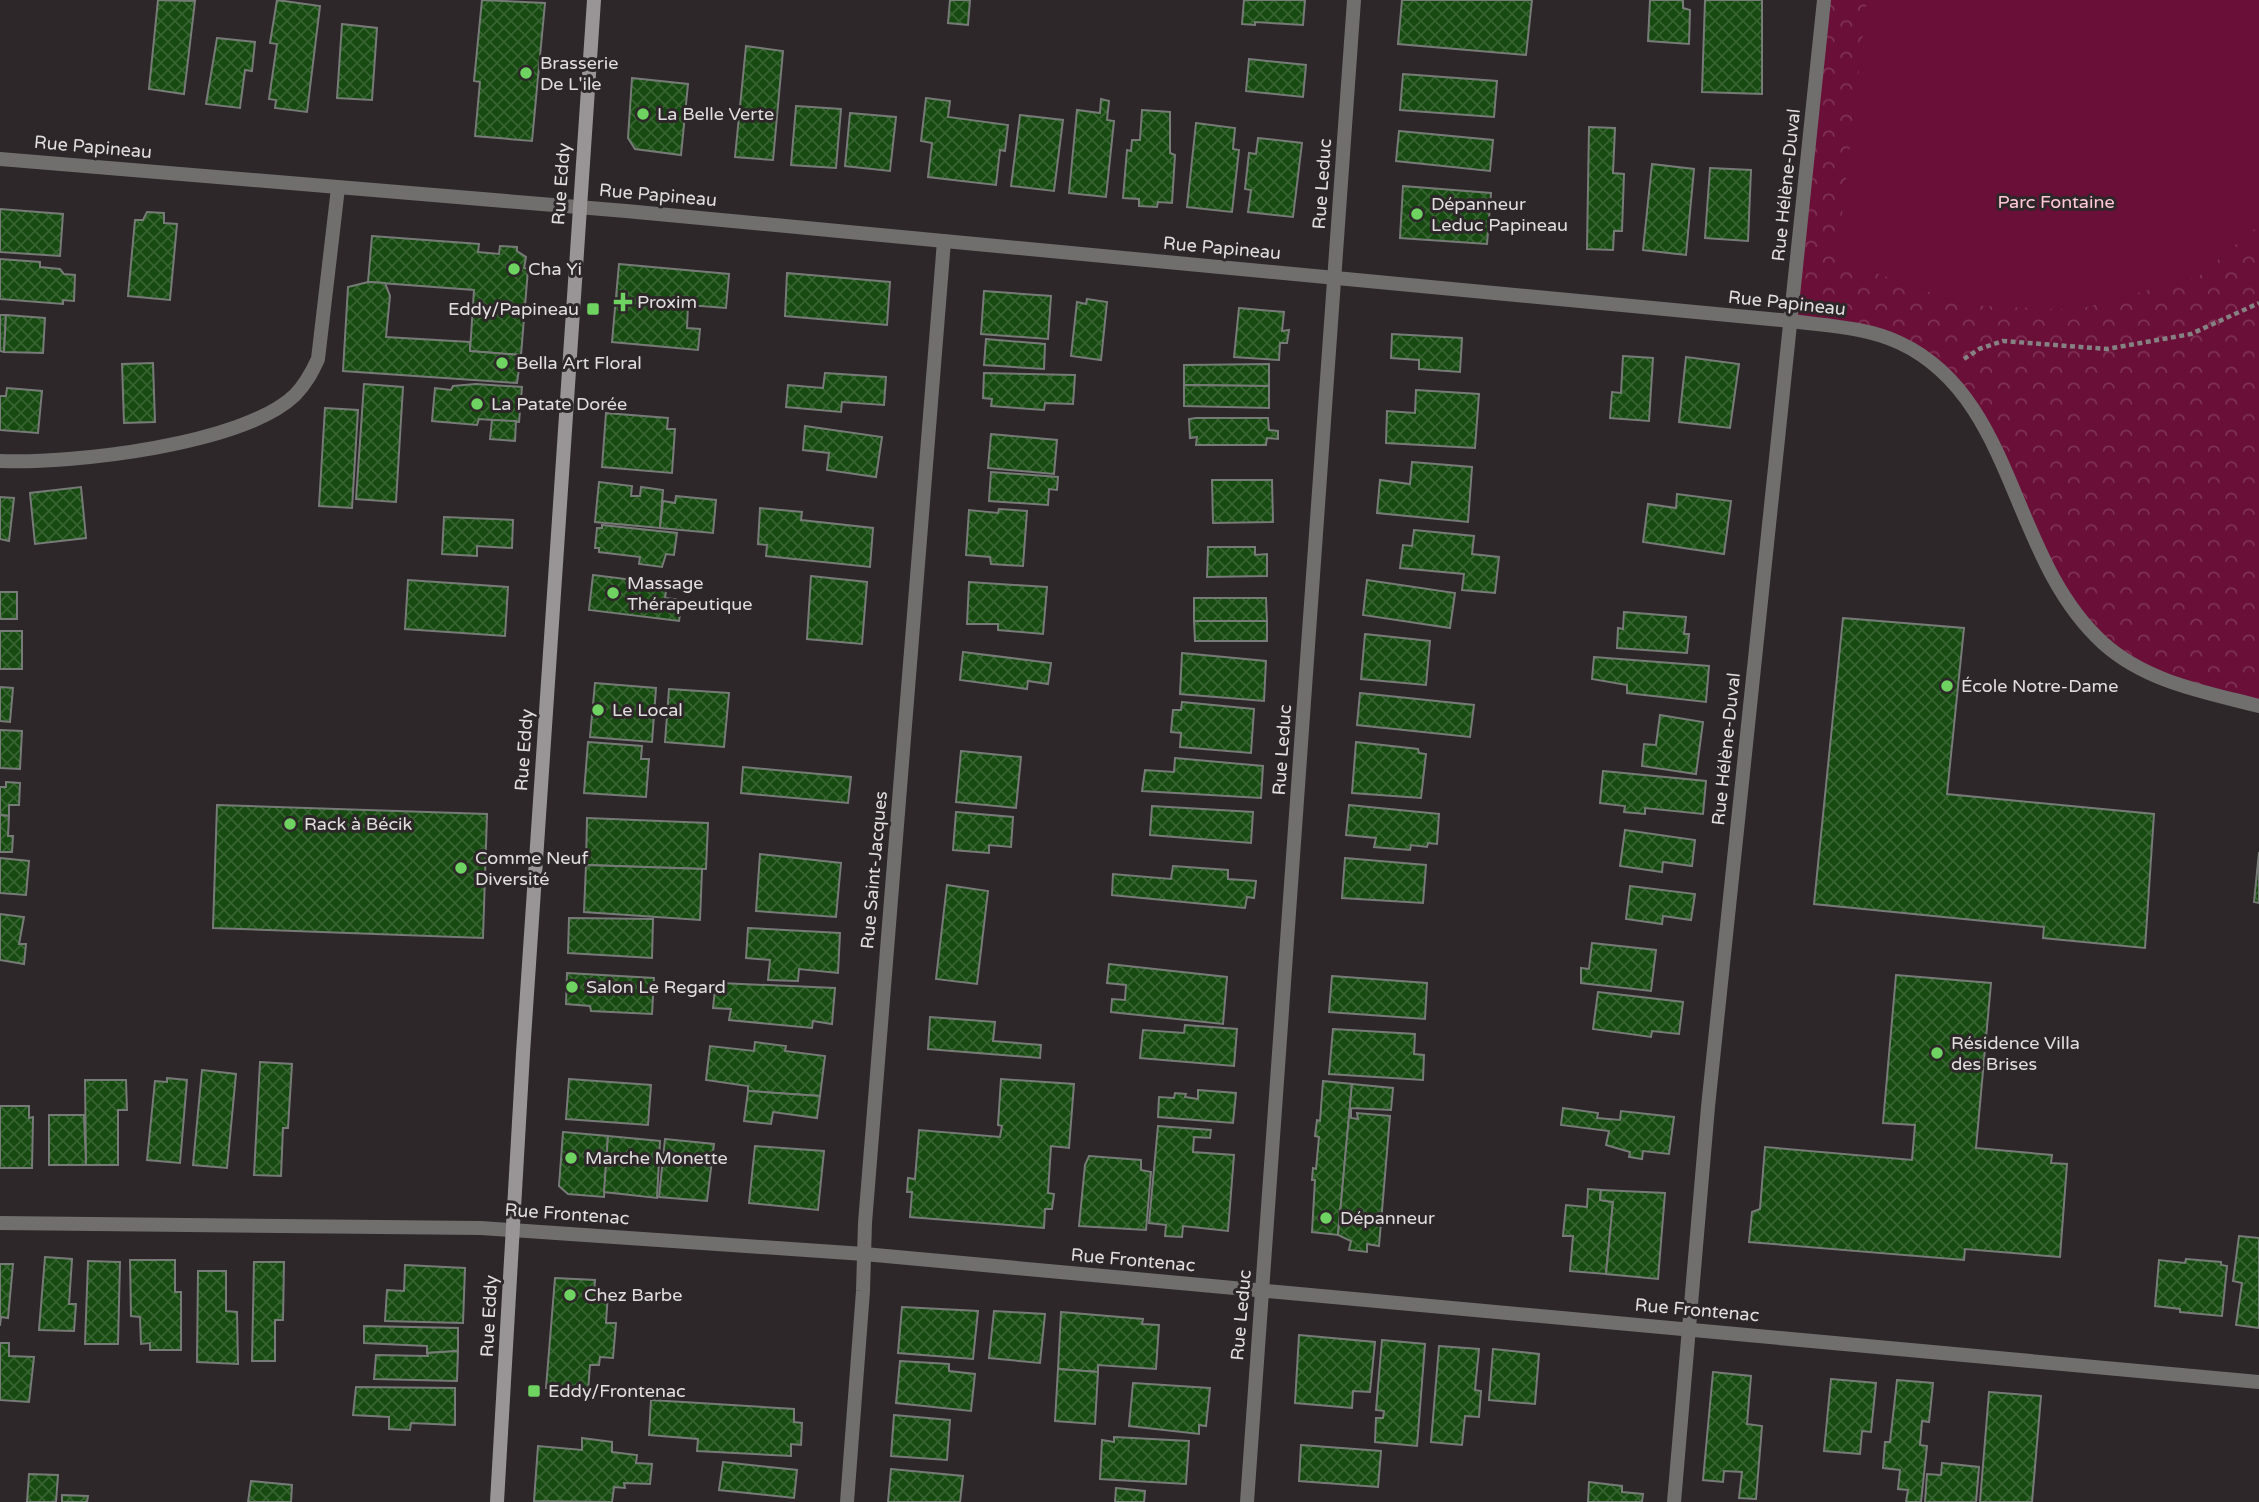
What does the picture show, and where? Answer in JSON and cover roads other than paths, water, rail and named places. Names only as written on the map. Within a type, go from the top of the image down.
[{"type":"main road","name":"Rue Eddy","points":[[497,1502],[594,0]]},
{"type":"street","name":"Rue Leduc","points":[[1247,1502],[1354,0]]},
{"type":"street","name":"Rue Hélène-Duval","points":[[1674,1502],[1710,1079],[1824,0]]},
{"type":"street","name":"Rue Papineau","points":[[0,159],[579,208],[1791,321],[1860,331],[1897,342],[1929,359],[1957,384],[1987,432],[2054,584],[2104,644],[2133,665],[2168,681],[2259,706]]},
{"type":"street","points":[[0,461],[57,462],[100,458],[182,441],[252,420],[277,409],[295,395],[309,378],[318,359],[338,188]]},
{"type":"street","name":"Rue Saint-Jacques","points":[[847,1502],[944,242]]},
{"type":"street","name":"Rue Frontenac","points":[[0,1223],[513,1230],[864,1254],[2259,1382]]},
{"type":"place","name":"Brasserie De L'ile","points":[[526,73]]},
{"type":"place","name":"La Belle Verte","points":[[643,114]]},
{"type":"place","name":"Dépanneur Leduc Papineau","points":[[1417,214]]},
{"type":"place","name":"Cha Yi","points":[[514,269]]},
{"type":"place","name":"Proxim","points":[[623,302]]},
{"type":"place","name":"Eddy/Papineau","points":[[593,309]]},
{"type":"place","name":"Bella Art Floral","points":[[502,363]]},
{"type":"place","name":"La Patate Dorée","points":[[477,404]]},
{"type":"place","name":"Massage Thérapeutique","points":[[613,593]]},
{"type":"place","name":"École Notre-Dame","points":[[1947,686]]},
{"type":"place","name":"Le Local","points":[[598,710]]},
{"type":"place","name":"Rack à Bécik","points":[[290,824]]},
{"type":"place","name":"Comme Neuf Diversité","points":[[461,868]]},
{"type":"place","name":"Salon Le Regard","points":[[572,987]]},
{"type":"place","name":"Résidence Villa des Brises","points":[[1937,1053]]},
{"type":"place","name":"Marche Monette","points":[[571,1158]]},
{"type":"place","name":"Dépanneur","points":[[1326,1218]]},
{"type":"place","name":"Chez Barbe","points":[[570,1295]]},
{"type":"place","name":"Eddy/Frontenac","points":[[534,1391]]},
{"type":"park label","name":"Parc Fontaine","points":[[2056,202]]}]
